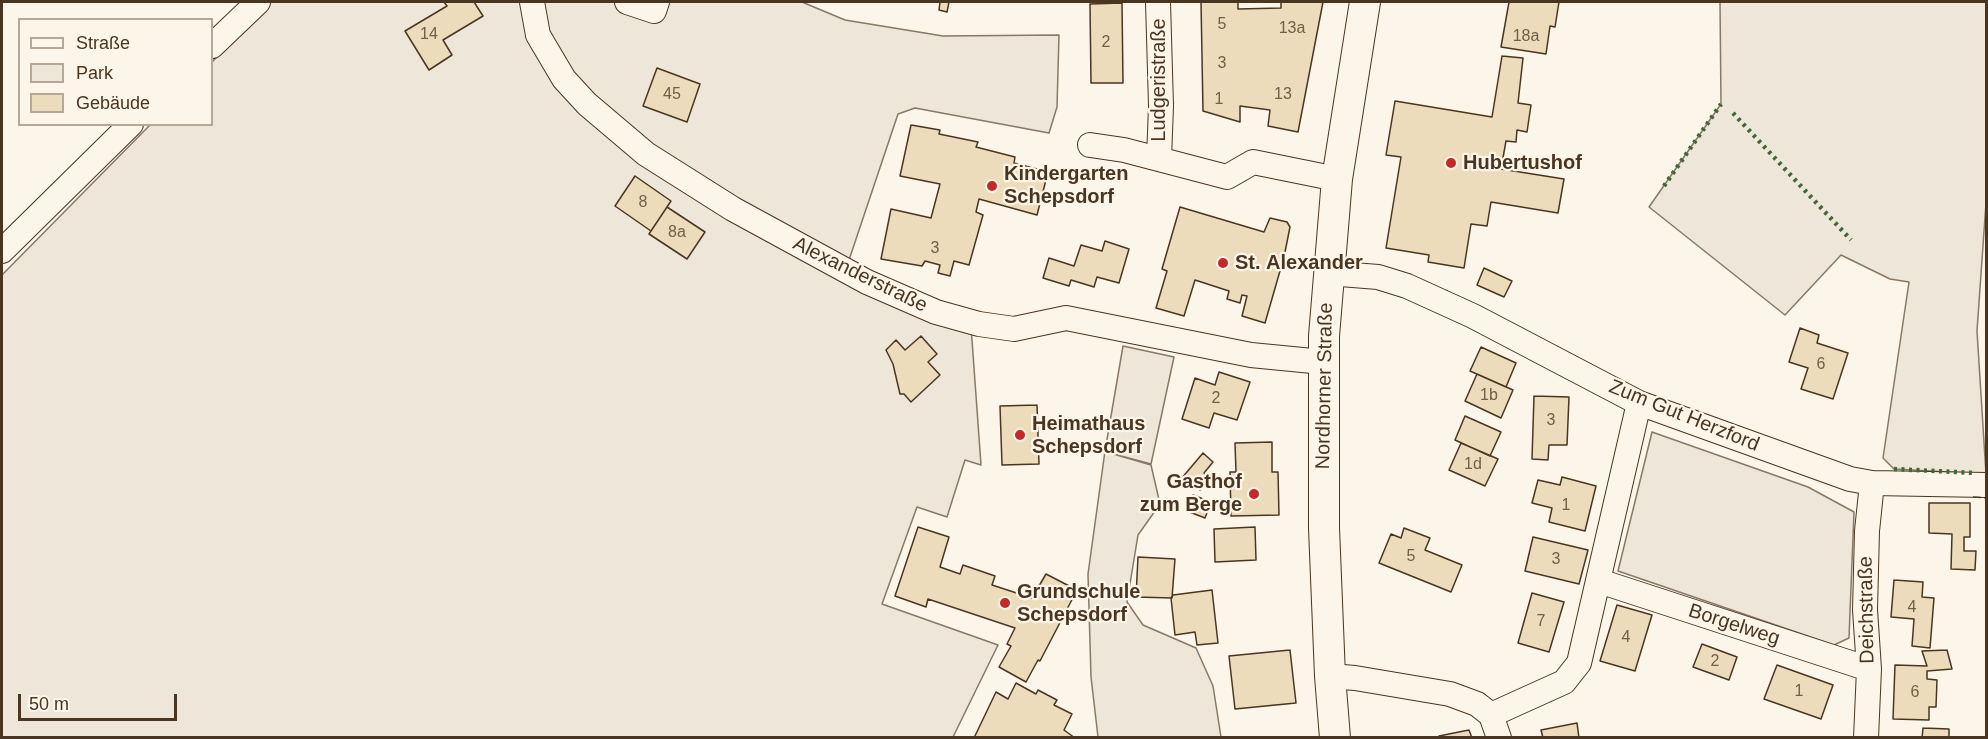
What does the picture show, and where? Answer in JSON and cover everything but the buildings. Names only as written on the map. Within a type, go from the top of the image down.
[{"type":"main road","name":"Nordhorner Straße","points":[[1335,738],[1330,676],[1322,432],[1323,362],[1328,273],[1337,179],[1365,2]]},
{"type":"street","points":[[213,45],[258,2]]},
{"type":"street","name":"Alexanderstraße","points":[[532,2],[538,35],[564,79],[587,104],[646,154],[733,209],[867,282],[936,312],[979,324],[1014,329],[1066,318],[1251,356],[1323,362]]},
{"type":"street","points":[[627,2],[654,11],[657,2]]},
{"type":"street","name":"Ludgeristraße","points":[[1158,2],[1161,106],[1159,159]]},
{"type":"street","points":[[2,251],[129,126]]},
{"type":"street","name":"Ludgeristraße","points":[[1090,145],[1159,159],[1227,177],[1253,162],[1337,179]]},
{"type":"street","name":"Zum Gut Herzford","points":[[1328,273],[1378,277],[1407,285],[1473,316],[1639,403],[1850,478],[1872,483],[1986,485]]},
{"type":"street","points":[[1330,676],[1356,678],[1450,694],[1477,704],[1495,726],[1564,682],[1578,663],[1639,403]]},
{"type":"street","name":"Deichstraße","points":[[1866,738],[1869,669],[1865,610],[1867,531],[1872,483]]},
{"type":"street","name":"Borgelweg","points":[[1599,581],[1869,669]]},
{"type":"green space","points":[[271,2],[802,2],[845,20],[943,36],[1059,35],[1057,107],[1049,133],[915,108],[898,114],[849,260],[971,326],[981,465],[965,460],[947,517],[917,507],[882,604],[998,645],[953,737],[2,737],[2,275],[149,126],[213,126],[213,61]]},
{"type":"green space","points":[[1720,2],[1986,2],[1986,203],[1977,331],[1986,474],[1894,469],[1883,458],[1909,282],[1890,279],[1841,255],[1785,315],[1649,207],[1721,104]]},
{"type":"green space","points":[[1123,346],[1174,357],[1151,464],[1110,453],[1151,465],[1160,504],[1138,535],[1127,602],[1143,625],[1196,648],[1213,686],[1221,737],[1098,737],[1091,677],[1088,574],[1105,451]]},
{"type":"green space","points":[[1652,432],[1808,487],[1854,512],[1849,638],[1834,645],[1618,571]]},
{"type":"hedge","points":[[1664,186],[1721,104]]},
{"type":"hedge","points":[[1733,113],[1851,240]]},
{"type":"hedge","points":[[1894,469],[1975,473]]},
{"type":"fence","points":[[1973,497],[1986,498]]},
{"type":"place","name":"Hubertushof","points":[[1451,163]]},
{"type":"place","name":"Kindergarten Schepsdorf","points":[[992,186]]},
{"type":"place","name":"St. Alexander","points":[[1223,263]]},
{"type":"place","name":"Heimathaus Schepsdorf","points":[[1020,435]]},
{"type":"place","name":"Gasthof zum Berge","points":[[1254,494]]},
{"type":"place","name":"Grundschule Schepsdorf","points":[[1005,603]]}]
